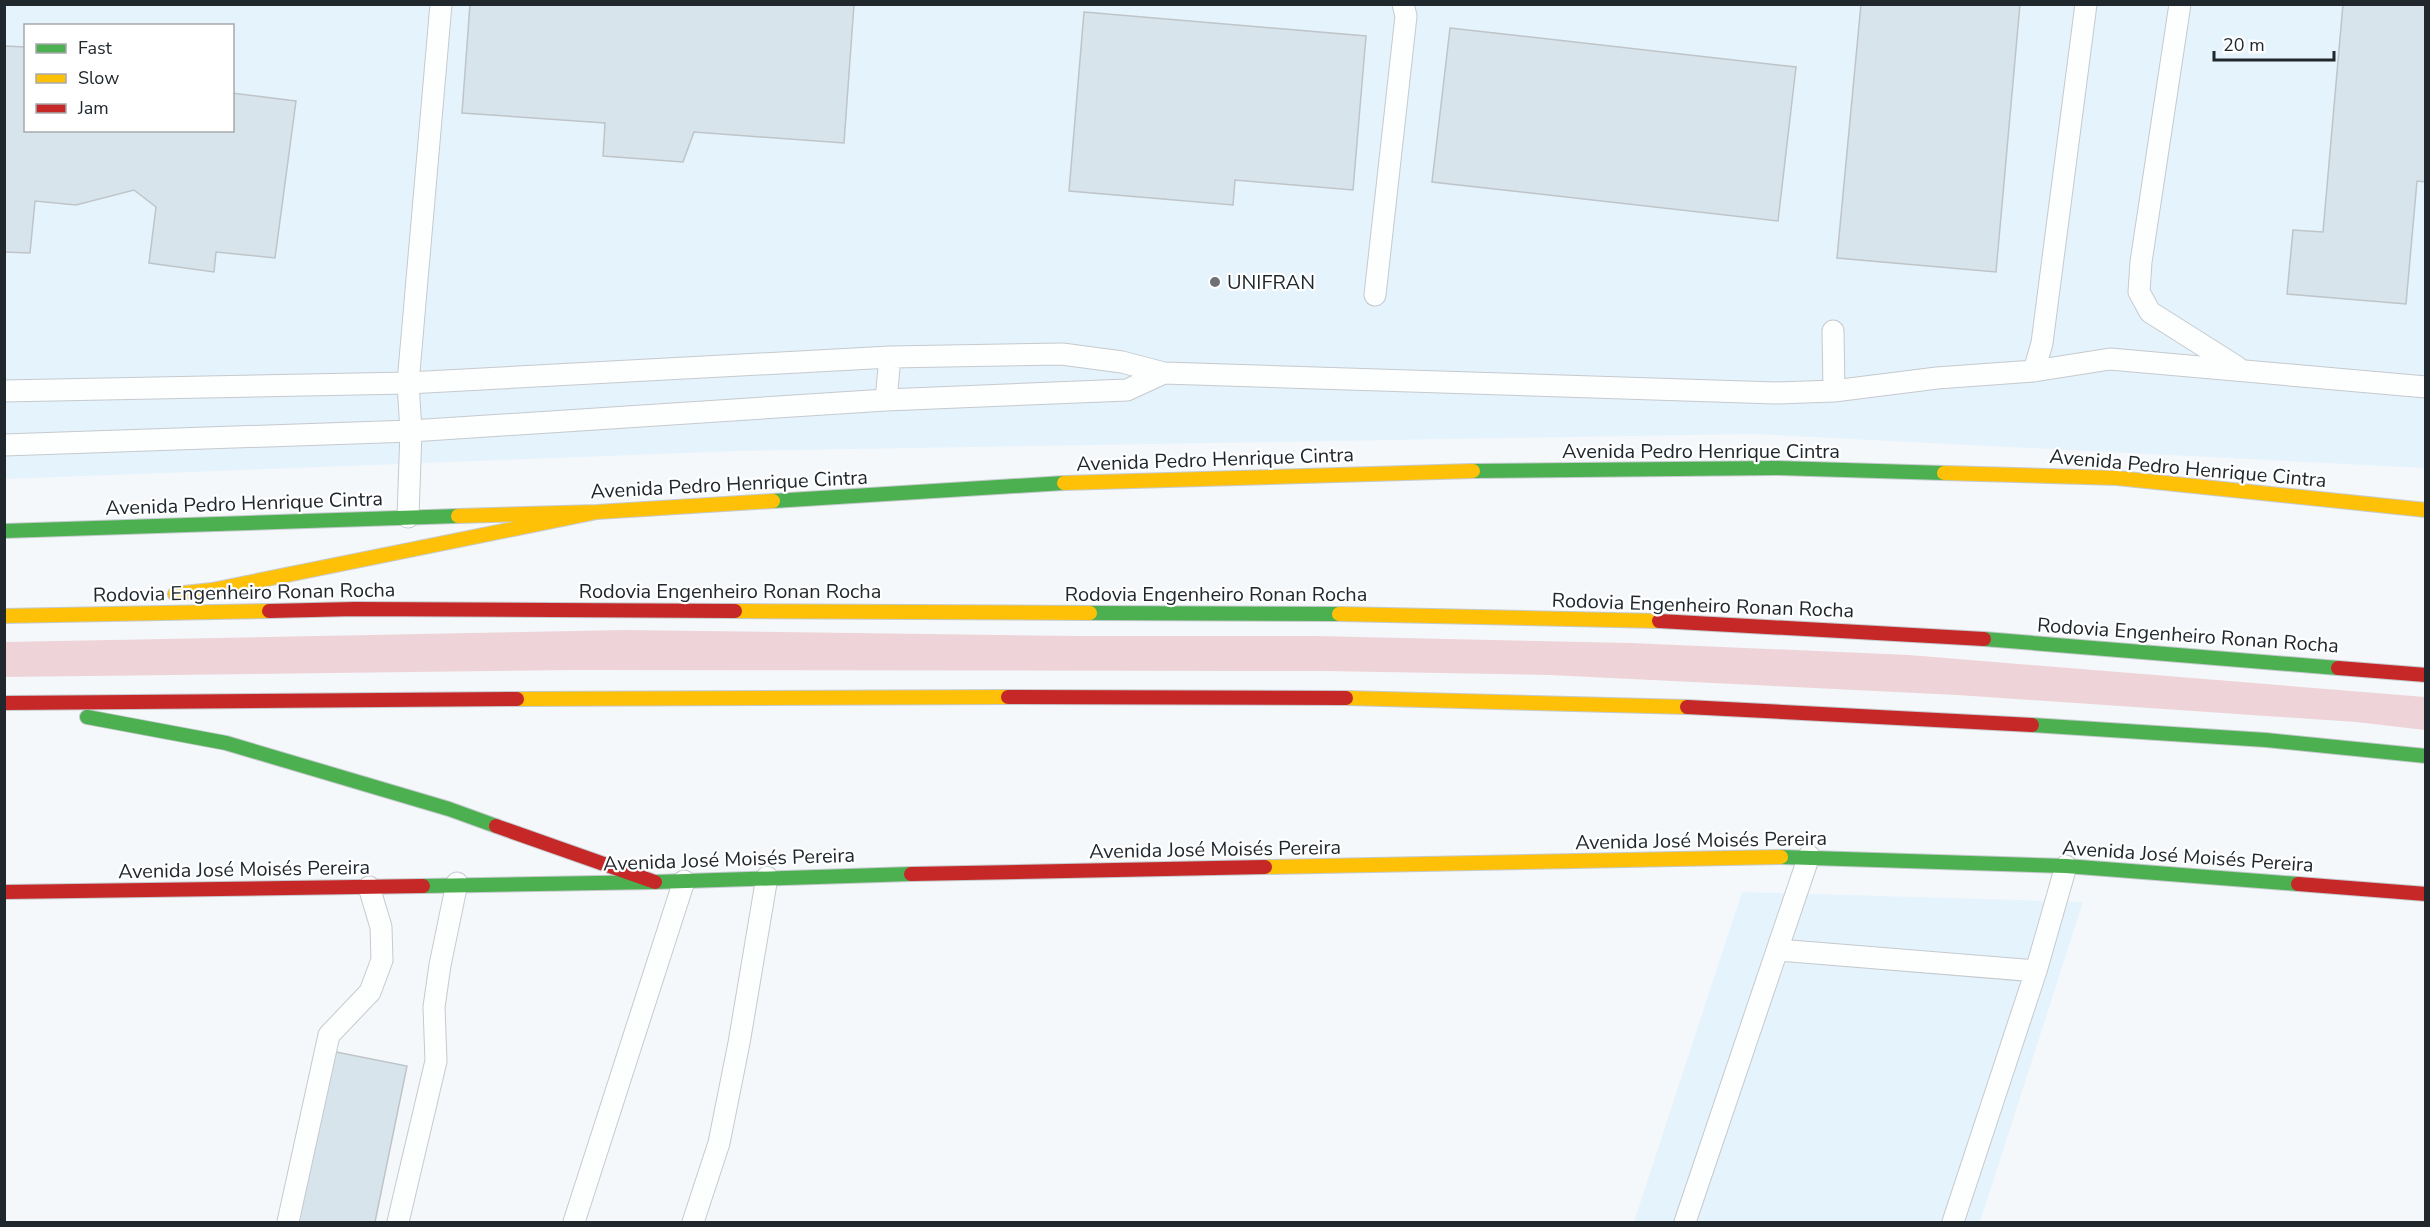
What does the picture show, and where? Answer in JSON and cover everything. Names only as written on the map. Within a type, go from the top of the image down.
[{"type":"main road","name":"Avenida Pedro Henrique Cintra","points":[[4,531],[597,512],[1068,483],[1468,471],[1776,468],[2117,478],[2426,510]]},
{"type":"main road","points":[[166,595],[212,590],[597,512]]},
{"type":"main road","points":[[4,614],[120,600]]},
{"type":"main road","name":"Rodovia Engenheiro Ronan Rocha","points":[[4,614],[367,609],[1389,614],[1642,620],[1934,635],[2426,675]]},
{"type":"main road","points":[[7,703],[824,696],[1419,699],[1639,704],[2009,724],[2266,740],[2426,756]]},
{"type":"main road","points":[[7,703],[226,742],[448,809],[655,882]]},
{"type":"main road","name":"Avenida José Moisés Pereira","points":[[4,892],[655,882],[767,877],[1809,856],[2066,866],[2426,894]]},
{"type":"lane","points":[[408,517],[411,432],[408,383],[441,4]]},
{"type":"lane","points":[[1375,295],[1406,16],[1403,4]]},
{"type":"lane","points":[[2034,371],[2042,343],[2086,4]]},
{"type":"lane","points":[[2180,4],[2141,262],[2139,292],[2150,312],[2240,369]]},
{"type":"lane","points":[[1833,331],[1834,391]]},
{"type":"lane","points":[[4,391],[408,383],[890,357],[1062,354],[1122,362],[1164,373],[1775,393],[1834,391],[1937,378],[2034,371],[2110,359],[2426,387]]},
{"type":"lane","points":[[886,400],[890,357]]},
{"type":"lane","points":[[4,445],[411,432],[886,400],[1127,390],[1164,373]]},
{"type":"lane","points":[[1685,1222],[1809,856]]},
{"type":"lane","points":[[1953,1222],[2036,971],[2066,866]]},
{"type":"lane","points":[[693,1222],[719,1143],[739,1043],[767,877]]},
{"type":"lane","points":[[574,1222],[684,881]]},
{"type":"lane","points":[[398,1222],[436,1061],[434,1007],[440,965],[457,884]]},
{"type":"lane","points":[[288,1222],[330,1035],[370,992],[382,960],[381,927],[369,887]]},
{"type":"lane","points":[[1778,950],[2036,971]]},
{"type":"shaded area","name":"UNIFRAN","points":[[4,5],[2425,5],[2425,468],[1753,434],[737,451],[5,479]]},
{"type":"shaded area","points":[[624,630],[1078,636],[1314,636],[1631,643],[1909,655],[2425,697],[2425,730],[2356,722],[1957,695],[1549,675],[1325,671],[577,670],[5,677],[5,642]]},
{"type":"shaded area","points":[[1742,892],[2083,902],[1980,1222],[1634,1222]]},
{"type":"building","points":[[470,4],[854,4],[844,143],[694,132],[683,162],[603,156],[605,123],[462,113]]},
{"type":"building","points":[[1861,4],[2020,4],[1996,272],[1837,258]]},
{"type":"building","points":[[2343,4],[2426,4],[2426,182],[2417,181],[2406,304],[2287,294],[2293,230],[2323,232]]},
{"type":"building","points":[[1084,12],[1366,36],[1353,190],[1235,180],[1233,205],[1069,191]]},
{"type":"building","points":[[1450,28],[1796,67],[1778,221],[1432,182]]},
{"type":"building","points":[[4,46],[24,47],[24,132],[234,132],[234,93],[296,101],[275,258],[216,252],[214,272],[149,263],[156,207],[134,190],[76,205],[35,201],[30,253],[4,252]]},
{"type":"building","points":[[331,1051],[407,1066],[375,1222],[296,1222]]},
{"type":"traffic: fast","points":[[1473,471],[1776,468],[1944,473]]},
{"type":"traffic: fast","points":[[773,501],[1064,483]]},
{"type":"traffic: fast","points":[[4,531],[458,516]]},
{"type":"traffic: fast","points":[[1090,613],[1339,614]]},
{"type":"traffic: fast","points":[[1984,639],[2338,668]]},
{"type":"traffic: fast","points":[[87,717],[226,743],[449,809],[496,826]]},
{"type":"traffic: fast","points":[[2032,725],[2266,740],[2426,756]]},
{"type":"traffic: fast","points":[[1781,857],[2066,866],[2298,884]]},
{"type":"traffic: fast","points":[[423,886],[911,874]]},
{"type":"traffic: slow","points":[[1064,483],[1473,471]]},
{"type":"traffic: slow","points":[[1944,473],[2117,478],[2426,510]]},
{"type":"traffic: slow","points":[[458,516],[597,512],[773,501]]},
{"type":"traffic: slow","points":[[175,594],[212,590],[597,512]]},
{"type":"traffic: slow","points":[[4,616],[269,611]]},
{"type":"traffic: slow","points":[[735,611],[1090,613]]},
{"type":"traffic: slow","points":[[1339,614],[1659,621]]},
{"type":"traffic: slow","points":[[517,699],[1008,697]]},
{"type":"traffic: slow","points":[[1346,698],[1687,707]]},
{"type":"traffic: slow","points":[[1265,867],[1781,857]]},
{"type":"traffic: jam","points":[[269,611],[355,609],[735,611]]},
{"type":"traffic: jam","points":[[1659,621],[1984,639]]},
{"type":"traffic: jam","points":[[2338,668],[2426,675]]},
{"type":"traffic: jam","points":[[1008,697],[1346,698]]},
{"type":"traffic: jam","points":[[4,703],[517,699]]},
{"type":"traffic: jam","points":[[1687,707],[2032,725]]},
{"type":"traffic: jam","points":[[496,826],[655,882]]},
{"type":"traffic: jam","points":[[911,874],[1265,867]]},
{"type":"traffic: jam","points":[[2298,884],[2426,894]]},
{"type":"traffic: jam","points":[[4,892],[423,886]]},
{"type":"place","name":"UNIFRAN","points":[[1215,282]]}]
